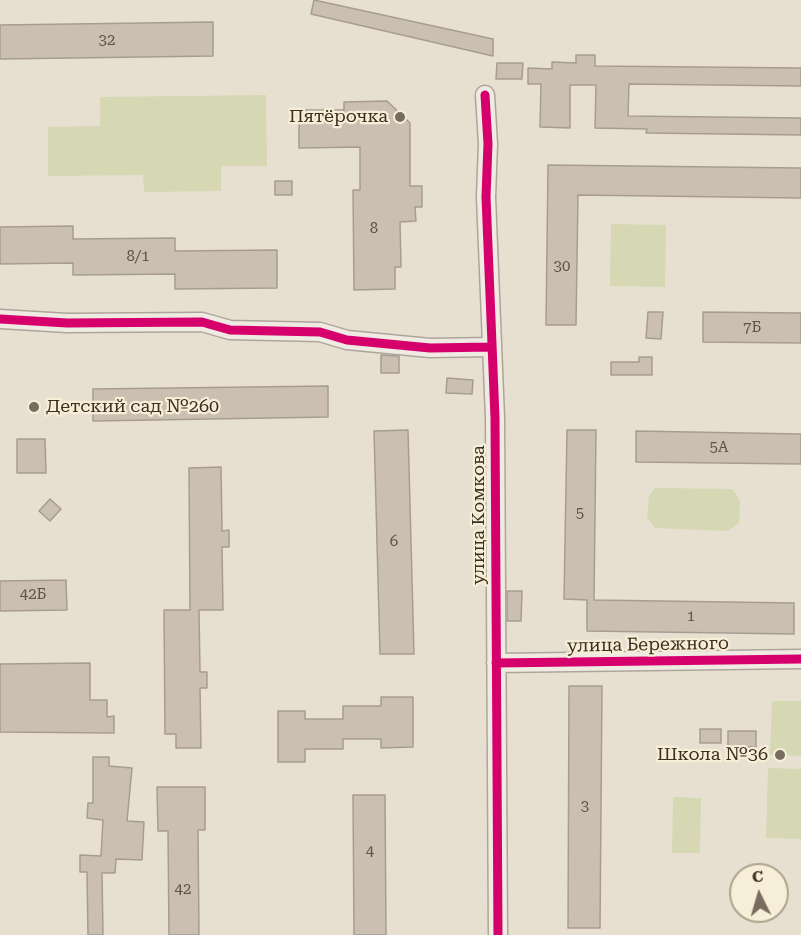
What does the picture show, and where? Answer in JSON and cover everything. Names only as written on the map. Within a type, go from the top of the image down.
[{"type":"street","name":"улица Комкова","points":[[485,95],[492,346],[498,935]]},
{"type":"street","points":[[0,319],[67,323],[202,322],[230,330],[320,332],[347,340],[430,348],[492,346]]},
{"type":"street","name":"улица Бережного","points":[[496,663],[801,659]]},
{"type":"green space","points":[[266,95],[267,166],[221,166],[221,191],[144,192],[143,175],[48,176],[48,127],[100,126],[100,97]]},
{"type":"green space","points":[[611,224],[666,225],[665,287],[610,286]]},
{"type":"green space","points":[[655,488],[733,489],[740,501],[739,523],[728,531],[655,528],[647,517],[649,495]]},
{"type":"green space","points":[[772,701],[801,701],[801,756],[770,755]]},
{"type":"green space","points":[[768,768],[801,769],[801,839],[766,838]]},
{"type":"green space","points":[[673,797],[701,798],[700,853],[672,853]]},
{"type":"building","points":[[314,0],[493,39],[493,56],[311,14]]},
{"type":"building","points":[[213,22],[213,56],[0,59],[0,25]]},
{"type":"building","points":[[576,55],[595,55],[595,66],[801,68],[801,86],[629,84],[628,116],[801,118],[801,135],[646,133],[647,129],[595,128],[596,85],[570,85],[570,128],[540,127],[541,84],[528,84],[528,68],[552,69],[552,62],[576,63]]},
{"type":"building","points":[[497,63],[523,63],[522,79],[496,79]]},
{"type":"building","points":[[387,101],[410,123],[410,186],[422,186],[422,207],[415,207],[416,221],[400,222],[401,267],[395,267],[395,289],[354,290],[353,190],[360,190],[360,147],[299,148],[299,110],[344,110],[344,102]]},
{"type":"building","points":[[548,165],[801,168],[801,198],[578,195],[576,325],[546,325]]},
{"type":"building","points":[[275,181],[292,181],[292,195],[275,195]]},
{"type":"building","points":[[73,226],[73,239],[175,238],[175,251],[277,250],[277,288],[175,289],[175,274],[73,275],[73,263],[0,264],[0,227]]},
{"type":"building","points":[[648,312],[663,312],[661,339],[646,338]]},
{"type":"building","points":[[703,312],[801,313],[801,343],[703,342]]},
{"type":"building","points":[[381,355],[399,356],[399,373],[381,373]]},
{"type":"building","points":[[639,357],[652,357],[652,375],[611,375],[611,362],[639,362]]},
{"type":"building","points":[[447,378],[473,380],[472,394],[446,393]]},
{"type":"building","points":[[328,386],[328,417],[93,421],[93,389]]},
{"type":"building","points":[[408,430],[414,654],[380,654],[374,431]]},
{"type":"building","points":[[567,430],[596,430],[594,600],[794,603],[794,634],[587,631],[587,600],[564,599]]},
{"type":"building","points":[[636,431],[801,434],[801,464],[636,462]]},
{"type":"building","points":[[17,439],[45,439],[46,473],[17,473]]},
{"type":"building","points":[[221,467],[222,531],[229,530],[229,547],[222,547],[223,610],[199,610],[200,672],[207,672],[207,688],[200,688],[201,748],[176,748],[176,734],[165,734],[164,610],[190,610],[189,468]]},
{"type":"building","points":[[50,499],[61,509],[50,521],[39,511]]},
{"type":"building","points":[[66,580],[67,610],[0,611],[0,581]]},
{"type":"building","points":[[507,591],[522,591],[521,621],[507,621]]},
{"type":"building","points":[[90,663],[90,700],[107,700],[107,717],[114,716],[114,733],[0,732],[0,664]]},
{"type":"building","points":[[569,686],[602,686],[600,928],[568,928]]},
{"type":"building","points":[[381,697],[413,697],[413,747],[381,748],[381,739],[343,739],[343,749],[305,749],[305,762],[278,762],[278,711],[305,711],[305,719],[343,719],[343,706],[381,706]]},
{"type":"building","points":[[700,729],[721,729],[721,743],[700,743]]},
{"type":"building","points":[[728,731],[756,731],[756,747],[728,747]]},
{"type":"building","points":[[93,757],[109,757],[109,766],[132,768],[127,821],[144,822],[142,860],[116,859],[115,873],[102,873],[103,935],[88,935],[87,872],[80,872],[80,855],[101,856],[103,820],[87,818],[88,803],[93,803]]},
{"type":"building","points":[[157,787],[205,787],[205,830],[198,830],[199,935],[169,935],[168,831],[158,831]]},
{"type":"building","points":[[353,795],[385,795],[386,935],[354,935]]},
{"type":"cycle path","points":[[485,95],[488,144],[486,197],[495,418],[498,935]]},
{"type":"cycle path","points":[[0,319],[67,323],[202,322],[230,330],[320,332],[347,340],[430,348],[492,347]]},
{"type":"cycle path","points":[[496,663],[801,659]]},
{"type":"place","name":"Пятёрочка","points":[[400,117]]},
{"type":"place","name":"Детский сад №260","points":[[34,407]]},
{"type":"place","name":"Школа №36","points":[[780,755]]}]
